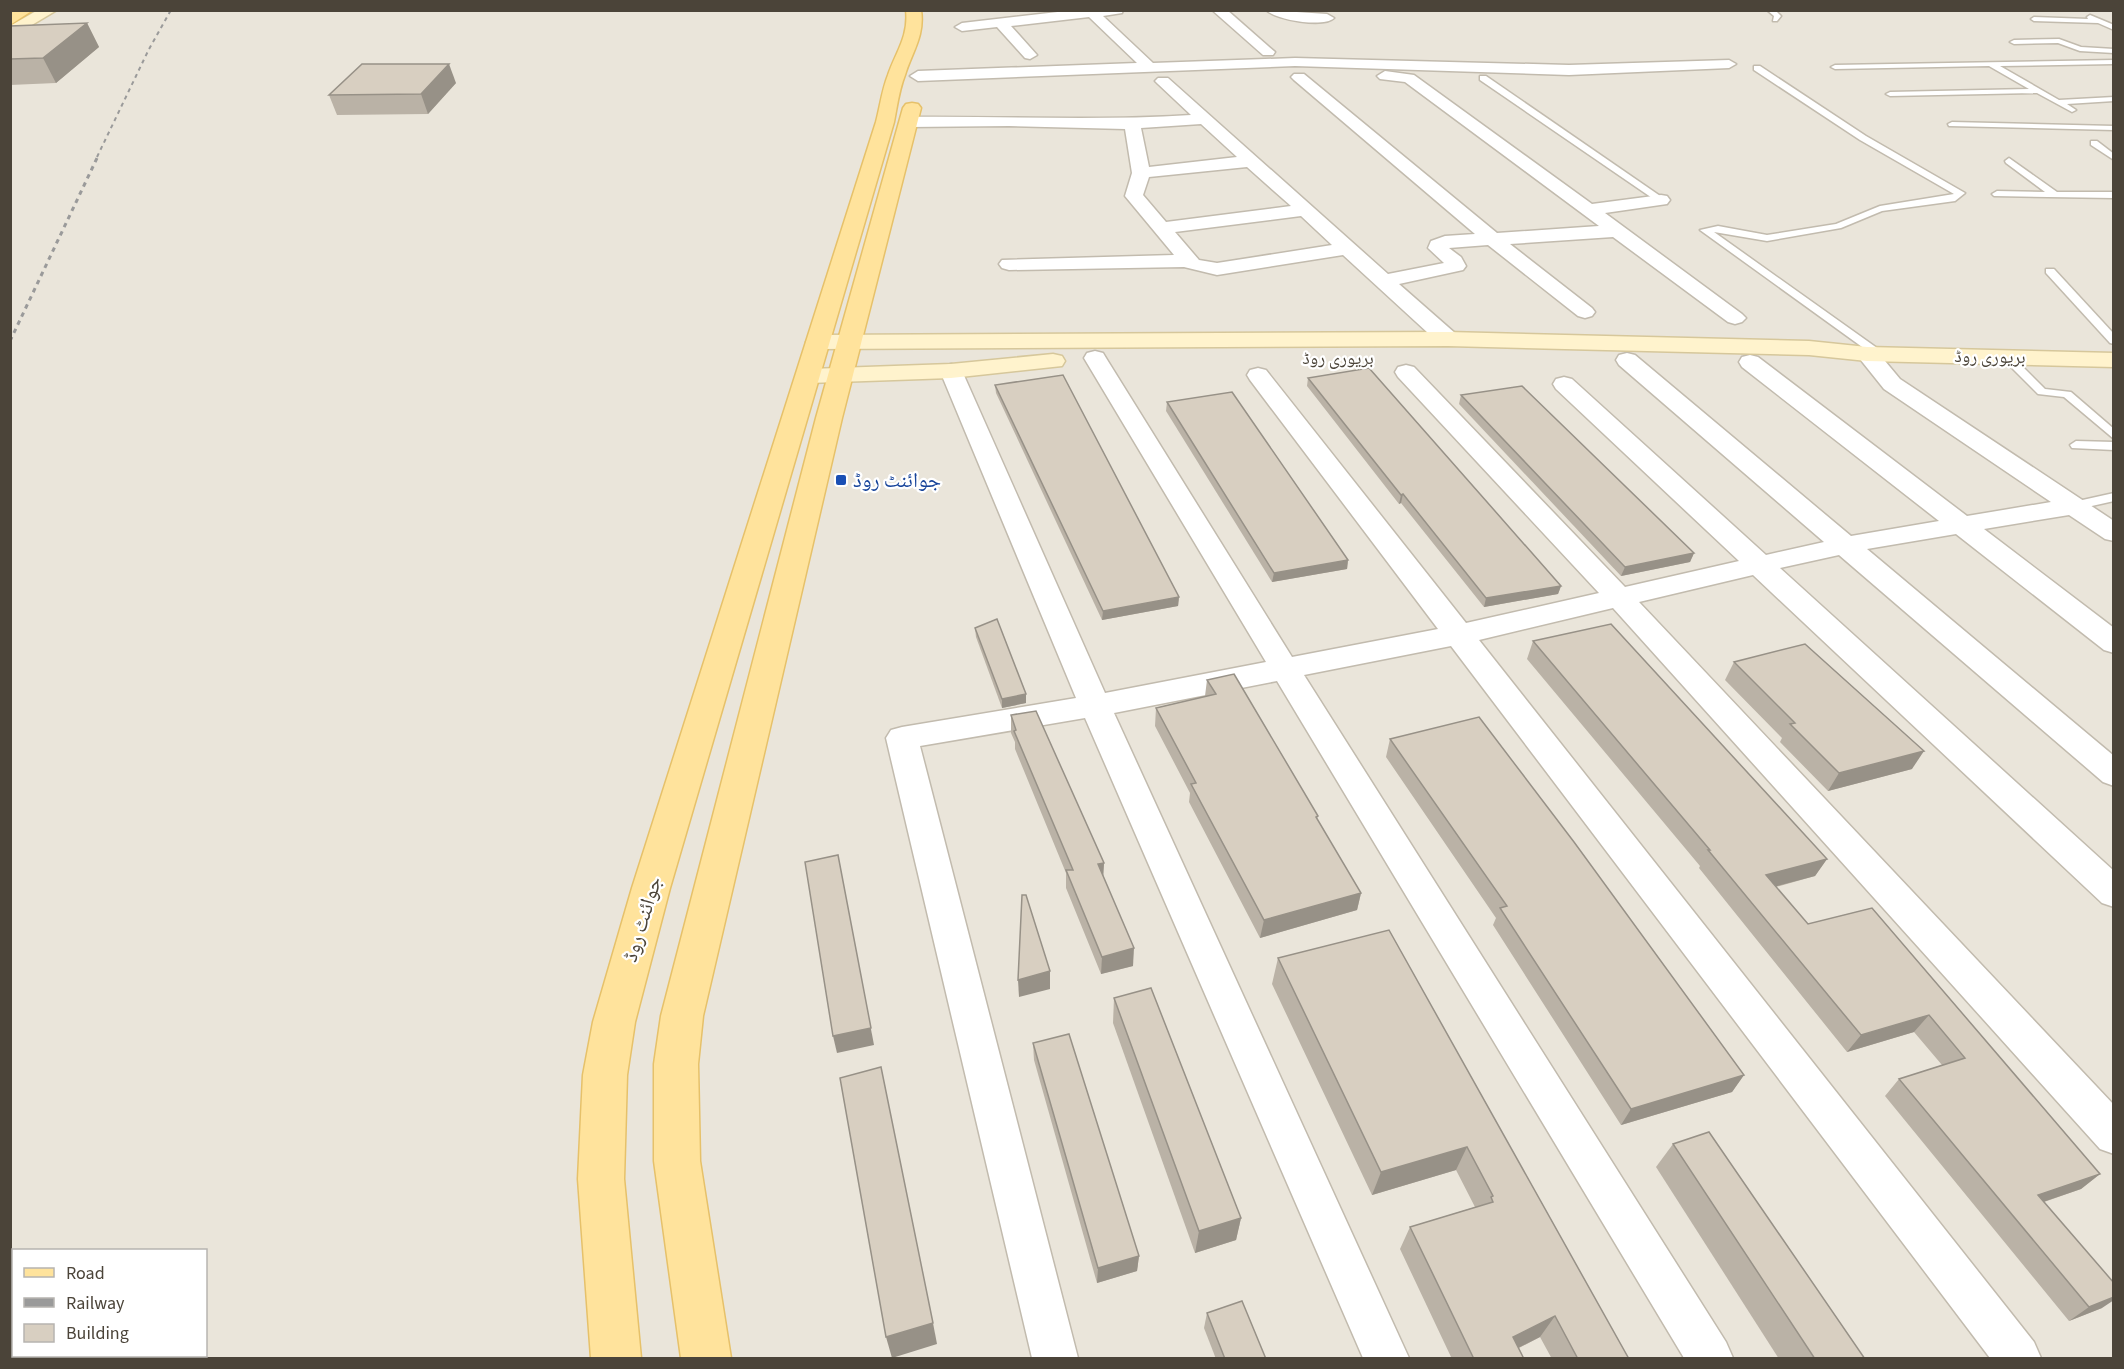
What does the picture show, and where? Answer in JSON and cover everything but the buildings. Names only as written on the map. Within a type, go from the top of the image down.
[{"type":"main road","points":[[10,21],[26,10]]},
{"type":"main road","points":[[10,33],[51,10]]},
{"type":"main road","name":"جوائنٹ روڈ","points":[[706,1359],[677,1161],[676,1064],[682,1016],[825,376],[896,75],[911,42],[915,23],[913,10]]},
{"type":"main road","name":"جوائنٹ روڈ","points":[[834,342],[908,122],[918,76],[931,42],[934,22],[932,10]]},
{"type":"main road","name":"بریوری روڈ","points":[[834,342],[1448,339],[1809,348],[1873,354],[2114,360]]},
{"type":"main road","name":"بریوری روڈ","points":[[825,376],[951,371],[1095,358],[1823,362],[1873,354]]},
{"type":"main road","name":"جوائنٹ روڈ","points":[[616,1359],[606,1263],[601,1179],[605,1075],[614,1022],[651,888],[825,376]]},
{"type":"street","points":[[962,27],[1117,10]]},
{"type":"street","points":[[1218,10],[1268,52]]},
{"type":"street","points":[[1272,10],[1284,16],[1327,18]]},
{"type":"street","points":[[1092,13],[1204,119],[1448,339]]},
{"type":"street","points":[[1001,22],[1030,55]]},
{"type":"street","points":[[998,44],[1018,42]]},
{"type":"street","points":[[1024,85],[1295,62],[1569,70],[1729,64]]},
{"type":"street","points":[[918,76],[1299,76],[1362,73],[1409,78],[1735,318]]},
{"type":"street","points":[[1299,76],[1490,237],[1585,312]]},
{"type":"street","points":[[908,122],[1132,124],[1204,119]]},
{"type":"street","points":[[1132,124],[1141,173],[1134,196],[1193,266],[1217,270],[1348,248]]},
{"type":"street","points":[[1141,173],[1252,161]]},
{"type":"street","points":[[1588,210],[1661,200]]},
{"type":"street","points":[[1160,228],[1305,210]]},
{"type":"street","points":[[1385,281],[1456,267],[1454,261],[1438,248],[1438,245],[1445,242],[1490,237],[1617,231]]},
{"type":"street","points":[[1009,264],[1188,261]]},
{"type":"street","points":[[1873,354],[1892,384],[2114,533]]},
{"type":"street","points":[[1095,358],[1710,1359]]},
{"type":"street","points":[[1627,360],[2114,774]]},
{"type":"street","points":[[1750,362],[2114,644]]},
{"type":"street","points":[[951,371],[1095,706],[1386,1359]]},
{"type":"street","points":[[1406,372],[1618,597],[2114,1136]]},
{"type":"street","points":[[1258,375],[2018,1359]]},
{"type":"street","points":[[1564,384],[2114,893]]},
{"type":"street","points":[[1055,1359],[902,738],[1095,706],[1458,635],[1845,545],[2074,506]]},
{"type":"lane","points":[[1770,10],[1778,16],[1775,20]]},
{"type":"lane","points":[[2077,10],[2114,28]]},
{"type":"lane","points":[[2034,19],[2098,21]]},
{"type":"lane","points":[[2014,42],[2060,41],[2080,49],[2114,51]]},
{"type":"lane","points":[[1835,67],[2114,62]]},
{"type":"lane","points":[[1992,65],[2072,110]]},
{"type":"lane","points":[[1757,68],[1863,138],[1960,193],[1956,198],[1880,209],[1838,225],[1767,237],[1718,229],[1705,230],[1873,354]]},
{"type":"lane","points":[[1483,78],[1661,200]]},
{"type":"lane","points":[[1890,94],[2037,91]]},
{"type":"lane","points":[[2057,102],[2114,99]]},
{"type":"lane","points":[[1952,124],[2114,128]]},
{"type":"lane","points":[[2094,143],[2114,158]]},
{"type":"lane","points":[[2009,161],[2054,194]]},
{"type":"lane","points":[[1997,194],[2114,195]]},
{"type":"lane","points":[[2050,271],[2114,341]]},
{"type":"lane","points":[[2007,357],[2042,392],[2067,394],[2114,436]]},
{"type":"lane","points":[[2076,445],[2114,446]]},
{"type":"lane","points":[[2074,506],[2114,497]]},
{"type":"shaded area","points":[[10,11],[2113,11],[2113,1358],[11,1358]]},
{"type":"railway","points":[[97,157],[149,49],[171,10]]},
{"type":"railway","points":[[10,341],[98,156]]},
{"type":"place","name":"جوائنٹ روڈ","points":[[841,480]]}]
